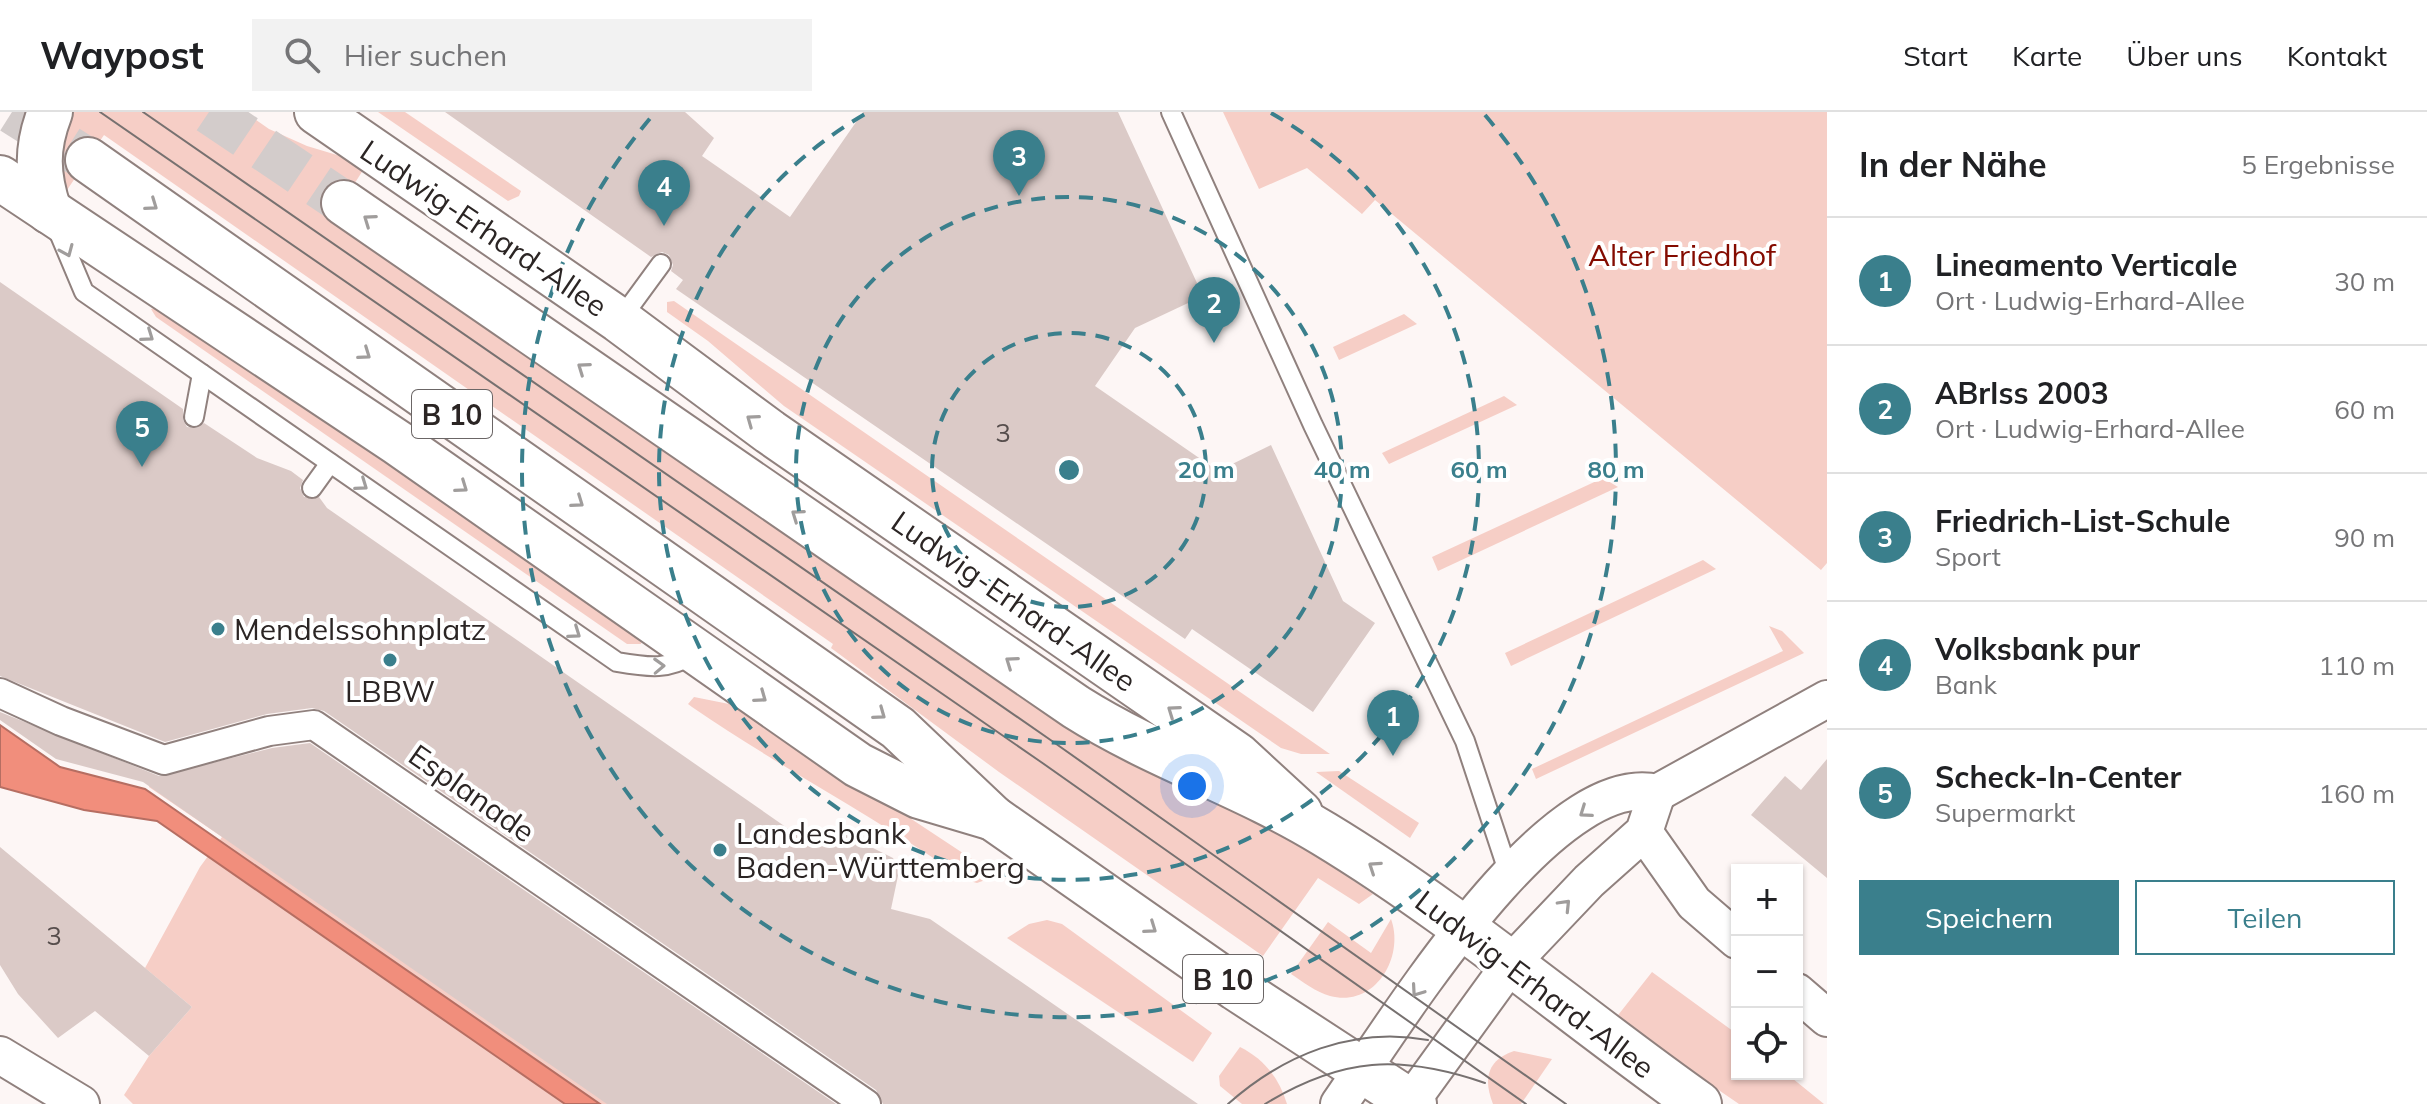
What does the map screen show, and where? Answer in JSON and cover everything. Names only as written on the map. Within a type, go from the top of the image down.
[{"type":"main road","points":[[49,211],[40,182],[37,156],[50,112]]},
{"type":"main road","name":"Ludwig-Erhard-Allee","points":[[317,112],[619,320],[770,432],[1237,755],[1323,833],[1512,962],[1578,1017],[1699,1104]]},
{"type":"main road","name":"B 10","points":[[88,160],[898,728],[993,818],[1236,988],[1351,1087],[1411,1103]]},
{"type":"main road","points":[[0,178],[398,443],[858,765],[919,796],[993,818]]},
{"type":"main road","points":[[344,203],[1086,713],[1149,750],[1323,833]]},
{"type":"street","name":"Esplanade","points":[[0,693],[61,721],[164,760],[269,731],[314,725],[866,1104]]},
{"type":"street","points":[[1351,1087],[1462,926],[1509,874],[1602,800],[1640,789],[1657,793],[1827,699]]},
{"type":"street","points":[[1411,1103],[1512,962],[1589,881],[1644,832],[1657,793]]},
{"type":"street","points":[[1644,832],[1694,903],[1732,936]]},
{"type":"street","points":[[1803,997],[1827,1018]]},
{"type":"street","points":[[0,1055],[81,1104]]},
{"type":"lane","points":[[1171,112],[1313,425],[1465,741],[1509,874]]},
{"type":"lane","points":[[49,211],[84,292],[617,662],[651,668],[674,666],[698,652]]},
{"type":"lane","points":[[619,320],[661,264]]},
{"type":"lane","points":[[194,417],[202,374]]},
{"type":"lane","points":[[312,488],[330,463]]},
{"type":"green space","points":[[74,112],[245,112],[269,129],[307,146],[367,164],[331,220],[1263,819],[1373,894],[1359,904],[1318,878],[1263,956],[999,772],[831,648],[833,644],[104,135],[63,196],[60,140]]},
{"type":"green space","points":[[378,112],[405,112],[521,191],[519,196],[508,201]]},
{"type":"green space","name":"Alter Friedhof","points":[[1223,112],[1827,112],[1827,563],[1821,570],[1375,200],[1362,214],[1307,168],[1259,189]]},
{"type":"green space","points":[[674,301],[1330,754],[1301,754],[1281,748],[784,406],[708,341],[667,312],[667,302]]},
{"type":"green space","points":[[156,308],[280,388],[643,637],[641,644],[627,644],[156,317],[151,309]]},
{"type":"green space","points":[[1404,314],[1417,324],[1339,360],[1333,347]]},
{"type":"green space","points":[[1504,396],[1517,405],[1389,464],[1382,453]]},
{"type":"green space","points":[[1603,478],[1618,487],[1438,571],[1432,557]]},
{"type":"green space","points":[[1703,560],[1716,569],[1511,666],[1505,653]]},
{"type":"green space","points":[[1769,626],[1782,631],[1804,653],[1536,779],[1532,769],[1783,651]]},
{"type":"green space","points":[[694,697],[729,704],[757,717],[987,869],[988,879],[977,883],[966,880],[692,707],[688,704]]},
{"type":"green space","points":[[1339,771],[1419,823],[1410,838],[1316,772]]},
{"type":"green space","points":[[149,783],[785,1104],[133,1104],[124,1095],[149,1056],[192,1007],[145,968],[200,867],[222,837],[149,787]]},
{"type":"green space","points":[[1391,919],[1394,949],[1383,976],[1373,987],[1346,998],[1330,996],[1291,974],[1328,922],[1371,953]]},
{"type":"green space","points":[[1047,920],[1062,924],[1212,1033],[1193,1062],[1007,938],[1029,924]]},
{"type":"green space","points":[[1652,972],[1731,1030],[1731,1080],[1794,1080],[1824,1104],[1739,1104],[1615,1019]]},
{"type":"green space","points":[[1240,1047],[1270,1070],[1287,1104],[1242,1104],[1220,1086],[1219,1076]]},
{"type":"green space","points":[[1514,1051],[1552,1059],[1521,1104],[1493,1104],[1488,1086],[1490,1072],[1498,1060]]},
{"type":"shaded area","points":[[0,725],[60,767],[145,789],[600,1104],[565,1104],[157,821],[84,810],[0,787]]},
{"type":"building","points":[[445,112],[685,112],[714,138],[702,156],[790,217],[863,112],[1118,112],[1203,296],[1135,328],[1095,386],[1218,471],[1271,445],[1343,601],[1375,623],[1313,712],[1192,629],[1185,639],[676,289],[683,280],[671,271],[673,265],[669,255],[662,252],[651,257]]},
{"type":"building","points":[[0,282],[183,409],[187,427],[197,428],[204,423],[257,458],[291,471],[303,480],[300,488],[304,497],[319,497],[327,508],[816,848],[845,824],[867,845],[893,858],[899,871],[891,909],[930,919],[1198,1104],[883,1104],[876,1090],[324,711],[312,708],[267,714],[165,742],[0,676]]},
{"type":"building","points":[[0,712],[159,776],[272,748],[310,743],[836,1104],[607,1104],[143,782],[56,759],[0,720]]},
{"type":"building","points":[[1827,759],[1827,878],[1751,815],[1785,776],[1801,790]]},
{"type":"building","points":[[0,847],[192,1007],[149,1056],[95,1011],[58,1038],[18,994],[0,965]]},
{"type":"tunnel","points":[[12,112],[88,160]]},
{"type":"tunnel","points":[[209,112],[344,203]]},
{"type":"tram line","points":[[100,112],[1041,762],[1526,1104]]},
{"type":"tram line","points":[[143,112],[1052,741],[1566,1104]]},
{"type":"tram line","points":[[1228,1104],[1272,1071],[1320,1048],[1373,1037],[1428,1040]]},
{"type":"tram line","points":[[1265,1104],[1320,1077],[1372,1065],[1426,1067],[1485,1083]]},
{"type":"place","name":"Friedrich-List-Schule","points":[[1019,196]]},
{"type":"place","name":"Volksbank pur","points":[[664,226]]},
{"type":"place","name":"ABrIss 2003","points":[[1214,343]]},
{"type":"place","name":"Scheck-In-Center","points":[[142,467]]},
{"type":"place","name":"Mendelssohnplatz","points":[[218,629]]},
{"type":"place","name":"LBBW","points":[[390,660]]},
{"type":"place","name":"Lineamento Verticale","points":[[1393,756]]},
{"type":"place","name":"Landesbank Baden-Württemberg","points":[[720,850]]}]
